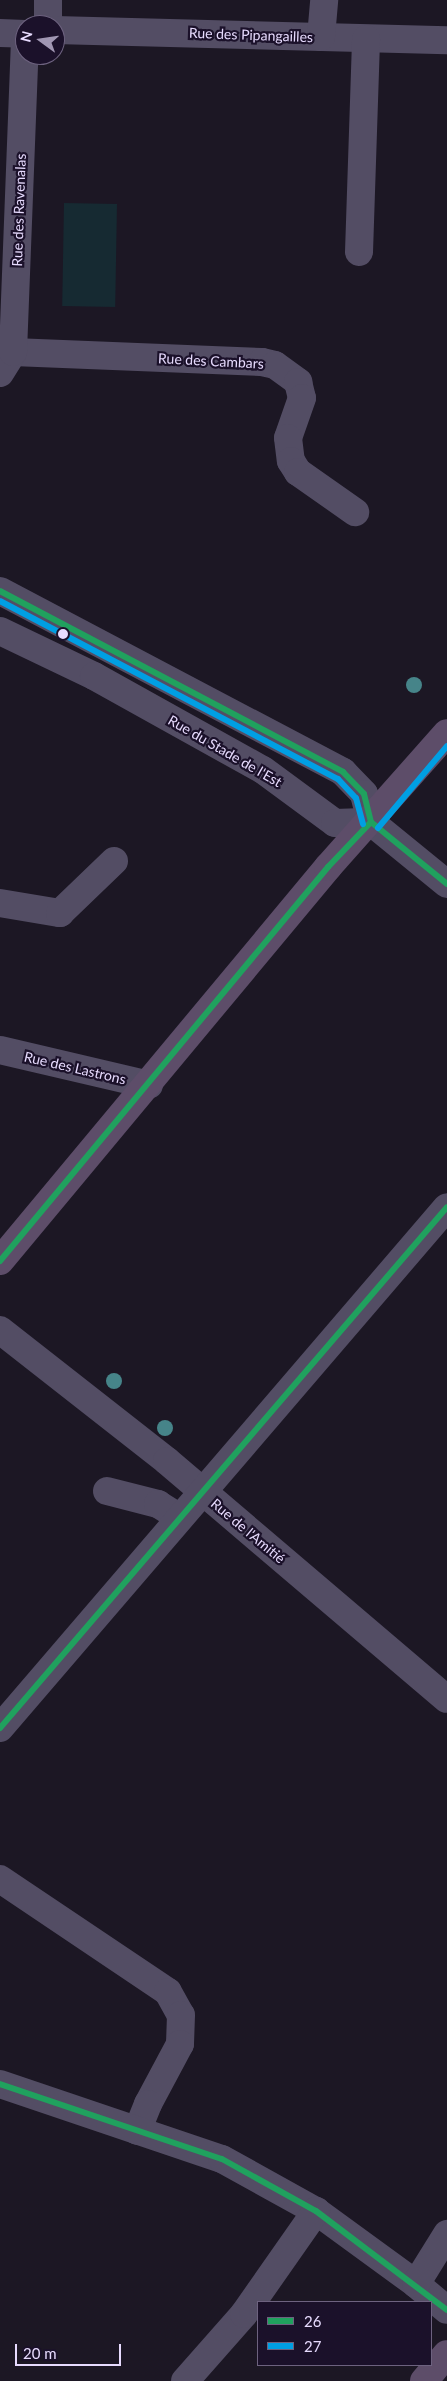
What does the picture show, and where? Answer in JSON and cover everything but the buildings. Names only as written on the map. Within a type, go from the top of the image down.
[{"type":"main road","points":[[0,1261],[149,1086],[328,867],[371,822],[447,733]]},
{"type":"main road","points":[[424,2381],[447,2354]]},
{"type":"street","points":[[48,0],[48,15]]},
{"type":"street","points":[[321,37],[324,0]]},
{"type":"street","name":"Rue des Pipangailles","points":[[65,30],[447,40]]},
{"type":"street","points":[[0,32],[15,33]]},
{"type":"street","points":[[359,252],[366,39]]},
{"type":"street","name":"Rue des Ravenalas","points":[[7,362],[24,65]]},
{"type":"street","name":"Rue des Cambars","points":[[7,362],[262,362],[275,365],[298,382],[302,398],[288,438],[291,462],[298,472],[355,512]]},
{"type":"street","points":[[0,591],[343,772],[364,794],[371,822],[447,884]]},
{"type":"street","name":"Rue du Stade de l'Est","points":[[0,632],[94,676],[263,770],[335,823],[371,822]]},
{"type":"street","points":[[0,903],[60,913],[114,861]]},
{"type":"street","name":"Rue des Lastrons","points":[[0,1050],[149,1086]]},
{"type":"street","points":[[0,1728],[179,1517],[444,1217]]},
{"type":"street","name":"Rue de l'Amitié","points":[[0,1330],[167,1461],[201,1492],[447,1699]]},
{"type":"street","points":[[107,1491],[158,1504],[179,1517]]},
{"type":"street","points":[[0,1879],[168,1992],[181,2015],[180,2044],[148,2104],[137,2131]]},
{"type":"street","points":[[0,2084],[222,2159],[316,2211],[416,2284],[447,2310]]},
{"type":"street","points":[[184,2381],[244,2314],[316,2211]]},
{"type":"street","points":[[416,2284],[447,2234]]},
{"type":"shaded area","points":[[64,203],[117,204],[115,307],[62,306]]},
{"type":"transit line","name":"26","points":[[0,591],[343,772],[364,794],[371,822]]},
{"type":"transit line","name":"27","points":[[0,601],[338,779],[356,798],[363,824]]},
{"type":"transit line","name":"27","points":[[378,828],[447,746]]},
{"type":"transit line","name":"26","points":[[371,822],[447,884]]},
{"type":"transit line","name":"26","points":[[0,1261],[328,867],[371,822]]},
{"type":"transit line","name":"26","points":[[0,1728],[447,1207]]},
{"type":"transit line","name":"26","points":[[0,2084],[222,2159],[316,2211],[447,2310]]}]
